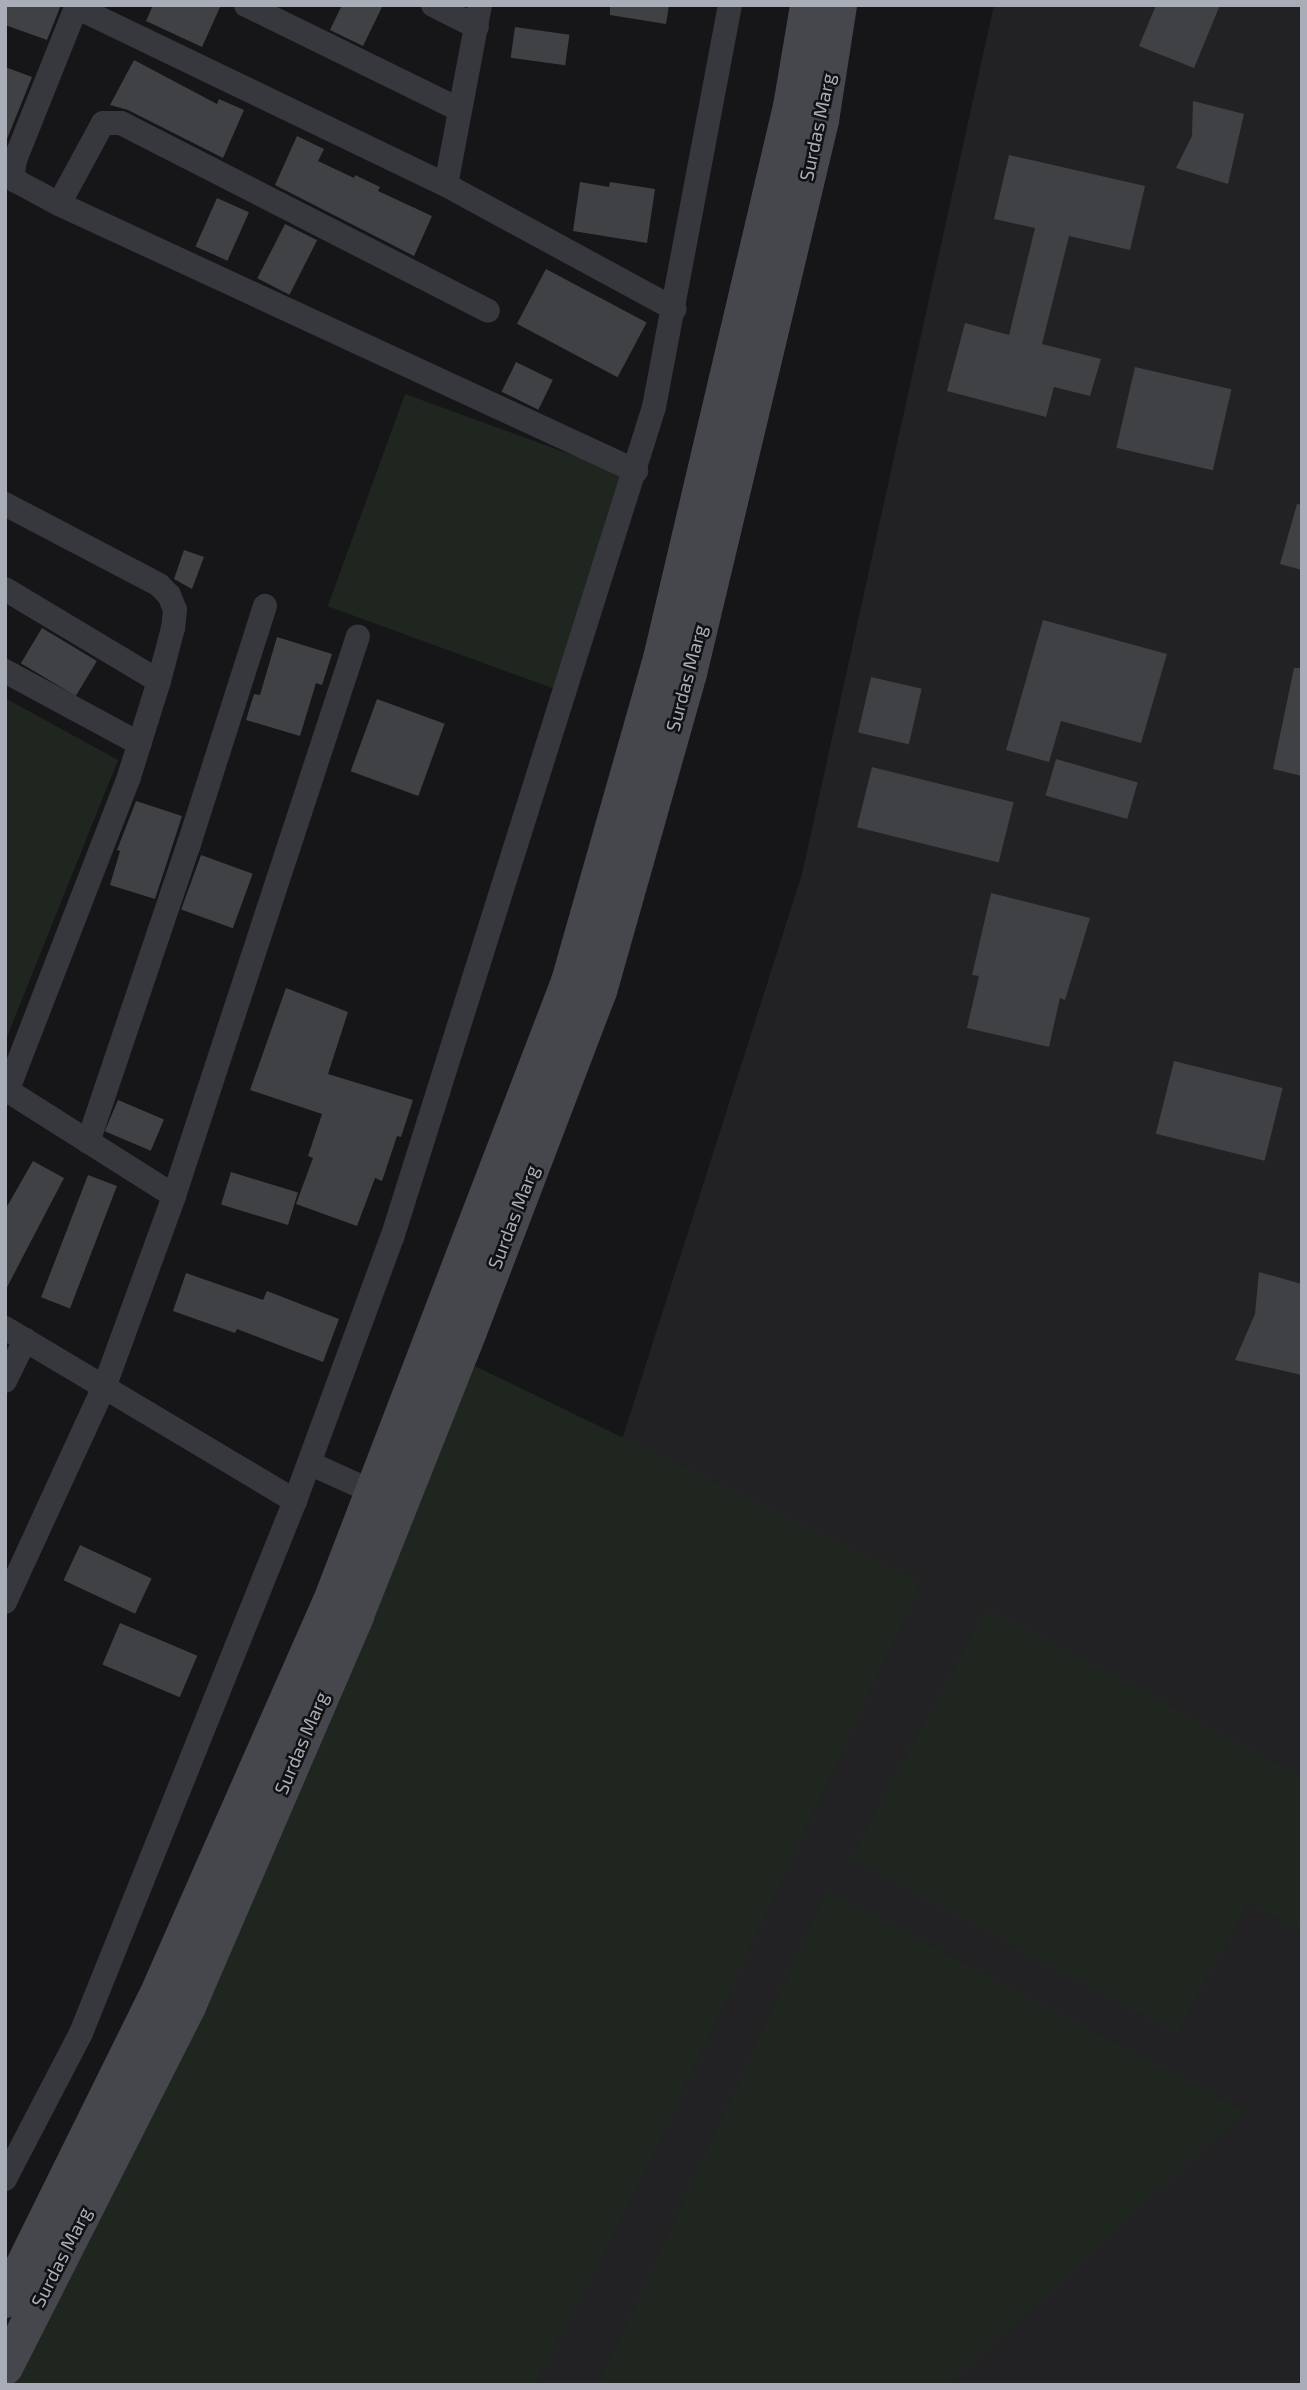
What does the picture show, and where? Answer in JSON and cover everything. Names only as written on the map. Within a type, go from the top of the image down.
[{"type":"main road","name":"Surdas Marg","points":[[5,2367],[188,2006],[356,1615],[568,981],[660,658],[790,106],[807,5]]},
{"type":"main road","name":"Surdas Marg","points":[[5,2300],[155,1997],[329,1603],[373,1492],[454,1324],[599,991],[689,673],[821,120],[839,5]]},
{"type":"street","points":[[246,5],[460,110]]},
{"type":"street","points":[[433,5],[478,16],[446,185]]},
{"type":"street","points":[[5,2179],[81,2033],[295,1501],[392,1238],[636,471],[674,309],[730,5]]},
{"type":"street","points":[[636,471],[60,204],[16,194],[13,173],[15,160],[76,6],[446,185],[674,309]]},
{"type":"street","points":[[60,204],[103,123],[121,122],[488,311]]},
{"type":"street","points":[[5,504],[159,585],[169,595],[175,610],[159,681],[139,744],[6,1090],[174,1196]]},
{"type":"street","points":[[5,589],[159,681]]},
{"type":"street","points":[[88,1142],[189,844],[265,606]]},
{"type":"street","points":[[5,1602],[105,1385],[174,1196],[358,636]]},
{"type":"street","points":[[5,671],[139,744]]},
{"type":"street","points":[[5,1381],[15,1334],[105,1385],[295,1501]]},
{"type":"street","points":[[309,1463],[373,1492]]},
{"type":"shaded area","points":[[994,5],[1302,5],[1302,2385],[180,2385],[611,1474],[802,874]]},
{"type":"shaded area","points":[[405,394],[631,476],[554,689],[328,606]]},
{"type":"shaded area","points":[[5,698],[118,760],[5,1042]]},
{"type":"shaded area","points":[[475,1366],[921,1582],[647,2168],[535,2385],[5,2385],[5,2353],[170,2066]]},
{"type":"shaded area","points":[[987,1608],[1302,1777],[1302,1931],[1248,1902],[1177,2033],[851,1858]]},
{"type":"shaded area","points":[[827,1891],[1244,2111],[948,2385],[598,2385]]},
{"type":"building","points":[[5,5],[61,5],[47,40],[5,25]]},
{"type":"building","points":[[153,5],[221,5],[202,47],[146,21]]},
{"type":"building","points":[[342,5],[383,5],[363,46],[330,30]]},
{"type":"building","points":[[610,5],[669,5],[666,24],[610,15]]},
{"type":"building","points":[[1156,5],[1220,5],[1194,68],[1139,46]]},
{"type":"building","points":[[515,27],[569,35],[565,65],[511,58]]},
{"type":"building","points":[[134,60],[217,104],[219,99],[244,110],[223,158],[128,110],[110,105]]},
{"type":"building","points":[[5,67],[32,77],[5,144]]},
{"type":"building","points":[[1193,101],[1244,114],[1228,184],[1176,168],[1192,136]]},
{"type":"building","points":[[297,136],[324,149],[318,161],[380,187],[378,191],[432,216],[414,256],[275,185]]},
{"type":"building","points":[[1009,155],[1145,186],[1130,250],[1069,236],[1042,344],[1101,359],[1090,396],[1054,387],[1046,417],[947,391],[965,323],[1009,335],[1035,228],[994,219]]},
{"type":"building","points":[[580,182],[609,187],[610,182],[655,189],[647,243],[573,231]]},
{"type":"building","points":[[217,198],[249,212],[227,261],[195,246]]},
{"type":"building","points":[[285,224],[317,240],[289,295],[257,278]]},
{"type":"building","points":[[546,269],[647,323],[618,377],[517,324]]},
{"type":"building","points":[[516,362],[553,380],[538,410],[502,392]]},
{"type":"building","points":[[1135,367],[1231,389],[1213,470],[1116,448]]},
{"type":"building","points":[[1297,504],[1302,505],[1302,570],[1280,564]]},
{"type":"building","points":[[184,550],[204,557],[192,589],[174,579]]},
{"type":"building","points":[[1043,620],[1167,654],[1141,743],[1061,721],[1049,762],[1006,750]]},
{"type":"building","points":[[42,628],[97,661],[76,696],[21,663]]},
{"type":"building","points":[[277,637],[332,654],[322,685],[316,683],[300,736],[246,720],[254,694],[260,695]]},
{"type":"building","points":[[1294,668],[1302,668],[1302,776],[1273,769]]},
{"type":"building","points":[[871,677],[922,689],[909,744],[858,733]]},
{"type":"building","points":[[377,699],[445,724],[418,796],[351,771]]},
{"type":"building","points":[[1056,759],[1138,782],[1127,819],[1046,796]]},
{"type":"building","points":[[872,767],[1014,802],[999,862],[857,827]]},
{"type":"building","points":[[136,801],[182,816],[155,899],[110,885],[120,851],[117,850]]},
{"type":"building","points":[[201,855],[253,874],[233,928],[181,910]]},
{"type":"building","points":[[991,893],[1090,918],[1065,1000],[1060,998],[1049,1047],[967,1028],[979,976],[972,975]]},
{"type":"building","points":[[286,988],[348,1012],[328,1074],[413,1100],[382,1181],[375,1178],[357,1226],[296,1204],[313,1158],[308,1156],[322,1114],[250,1090]]},
{"type":"building","points":[[1174,1061],[1283,1088],[1265,1161],[1156,1134]]},
{"type":"building","points":[[118,1100],[164,1120],[151,1151],[105,1131]]},
{"type":"building","points":[[33,1161],[64,1178],[5,1291],[5,1210]]},
{"type":"building","points":[[231,1172],[298,1192],[288,1225],[221,1205]]},
{"type":"building","points":[[88,1175],[117,1186],[70,1308],[41,1297]]},
{"type":"building","points":[[1259,1272],[1302,1284],[1302,1375],[1235,1360],[1255,1314]]},
{"type":"building","points":[[186,1273],[263,1300],[267,1291],[339,1319],[323,1362],[237,1329],[235,1333],[173,1311]]},
{"type":"building","points":[[80,1545],[152,1578],[135,1614],[64,1580]]},
{"type":"building","points":[[120,1623],[197,1656],[180,1697],[102,1664]]}]
